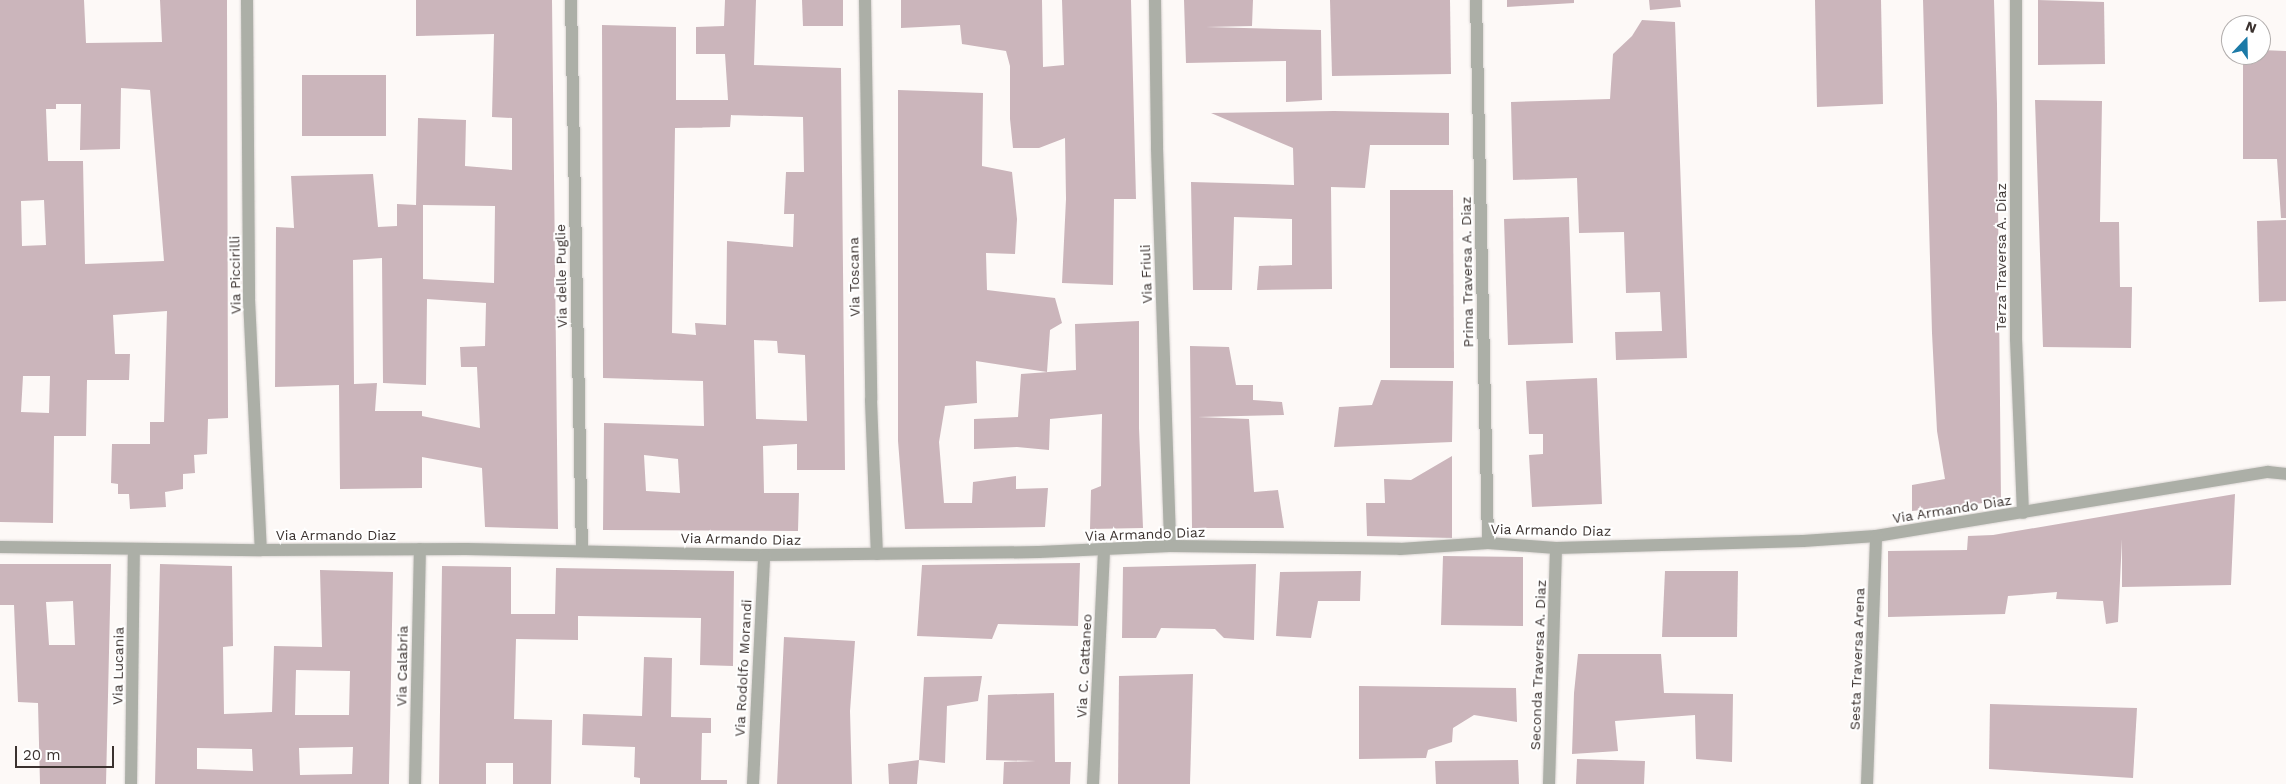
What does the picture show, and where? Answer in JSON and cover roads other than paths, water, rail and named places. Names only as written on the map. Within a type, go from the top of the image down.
[{"type":"street","name":"Via Piccirilli","points":[[247,0],[250,299],[261,550]]},
{"type":"street","name":"Via delle Puglie","points":[[571,0],[582,551]]},
{"type":"street","name":"Via Toscana","points":[[865,0],[871,400],[876,554]]},
{"type":"street","name":"Via Friuli","points":[[1155,0],[1170,546]]},
{"type":"street","name":"Prima Traversa A. Diaz","points":[[1476,0],[1488,543]]},
{"type":"street","name":"Terza Traversa A. Diaz","points":[[2016,0],[2016,339],[2023,513]]},
{"type":"street","name":"Via Armando Diaz","points":[[0,547],[261,550],[420,549],[764,555],[1104,550],[1170,546],[1400,549],[1488,543],[1556,548],[1803,541],[1876,536],[2268,472],[2286,474]]},
{"type":"street","name":"Sesta Traversa Arena","points":[[1867,784],[1876,536]]},
{"type":"street","name":"Seconda Traversa A. Diaz","points":[[1549,784],[1556,548]]},
{"type":"street","name":"Via Lucania","points":[[131,784],[134,549]]},
{"type":"street","name":"Via Calabria","points":[[415,784],[420,549]]},
{"type":"street","name":"Via C. Cattaneo","points":[[1093,784],[1104,550]]},
{"type":"street","name":"Via Rodolfo Morandi","points":[[752,784],[764,555]]}]
